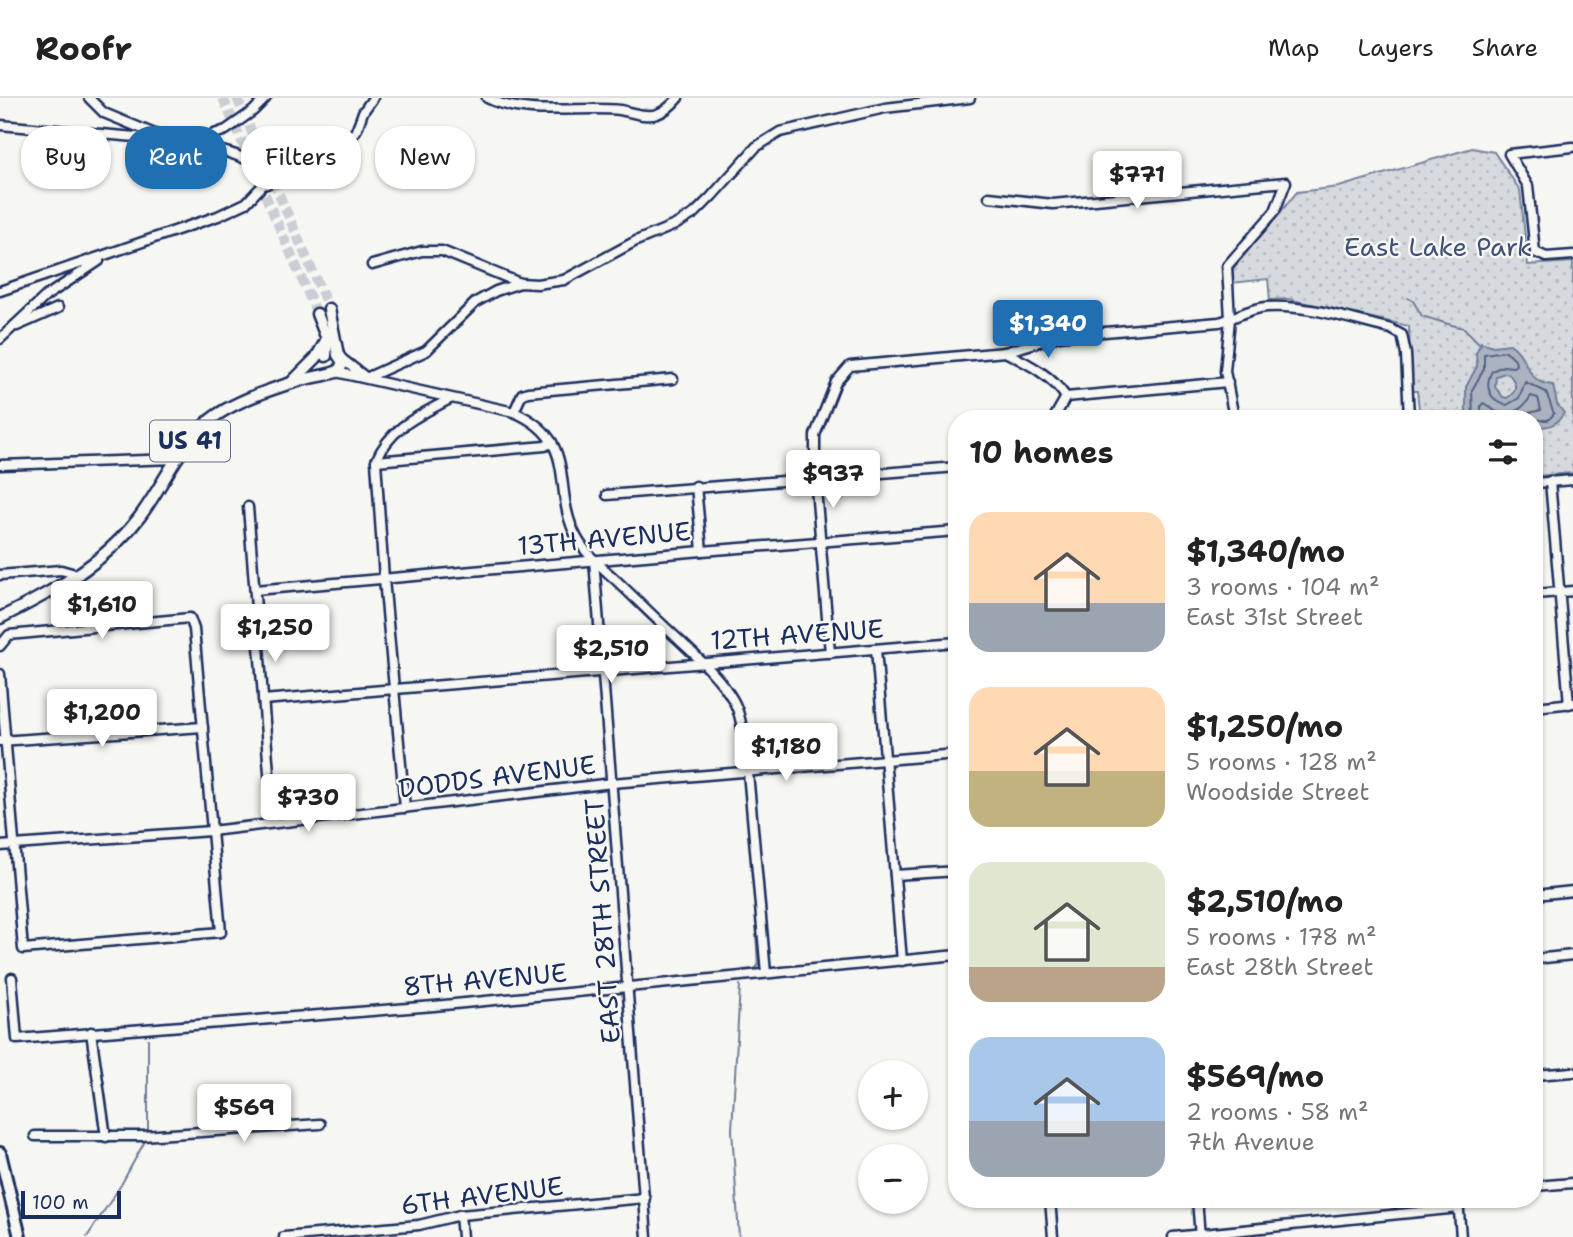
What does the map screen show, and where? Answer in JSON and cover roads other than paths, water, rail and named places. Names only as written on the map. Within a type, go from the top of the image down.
[{"type":"highway","points":[[0,1155],[13,1237]]},
{"type":"highway","points":[[0,1155],[20,1237]]},
{"type":"main road","points":[[317,314],[327,339],[325,368],[335,373],[342,366],[329,309]]},
{"type":"main road","points":[[293,383],[316,358],[327,339]]},
{"type":"main road","points":[[325,359],[332,354],[340,357]]},
{"type":"main road","name":"US 41","points":[[293,383],[325,359]]},
{"type":"main road","name":"US 41","points":[[0,618],[59,588],[112,547],[138,519],[175,459],[210,420],[228,408],[293,383],[335,373]]},
{"type":"street","points":[[89,98],[104,113],[135,126]]},
{"type":"street","points":[[227,130],[266,98]]},
{"type":"street","points":[[358,126],[362,112],[373,98]]},
{"type":"street","points":[[487,98],[498,104],[522,107],[620,110],[655,115],[678,98]]},
{"type":"street","points":[[372,265],[422,251],[442,251],[520,283],[537,284],[564,280],[695,213],[756,147],[780,132],[885,108],[970,98]]},
{"type":"street","points":[[0,125],[125,136]]},
{"type":"street","points":[[1573,147],[1509,154],[1528,186],[1535,252],[1546,257],[1573,255]]},
{"type":"street","points":[[989,197],[1053,204],[1286,182],[1275,211],[1227,266],[1230,319],[1226,371],[1233,410]]},
{"type":"street","points":[[0,291],[218,216],[246,203],[261,189]]},
{"type":"street","points":[[0,339],[46,296],[109,255]]},
{"type":"street","points":[[366,378],[426,351],[476,302],[495,291],[520,283]]},
{"type":"street","points":[[830,653],[815,477],[815,435],[836,382],[850,366],[1005,352],[1059,336],[1219,323],[1240,313],[1266,307],[1304,309],[1391,329],[1402,335],[1406,354],[1409,410]]},
{"type":"street","points":[[11,329],[58,308]]},
{"type":"street","points":[[1005,352],[1033,366],[1057,384],[1066,397]]},
{"type":"street","points":[[340,357],[366,378]]},
{"type":"street","points":[[335,373],[514,412],[539,426],[552,442],[559,456],[569,518],[578,540],[594,560],[702,662],[734,701],[740,716],[743,754],[748,772],[766,974]]},
{"type":"street","points":[[514,412],[522,394],[528,392],[673,379]]},
{"type":"street","points":[[1066,397],[1228,382]]},
{"type":"street","points":[[1059,410],[1066,397]]},
{"type":"street","points":[[405,808],[376,461],[381,448],[402,425],[450,399]]},
{"type":"street","points":[[376,461],[545,446],[552,442]]},
{"type":"street","points":[[0,465],[175,459]]},
{"type":"street","points":[[607,495],[948,468]]},
{"type":"street","points":[[1543,482],[1573,480]]},
{"type":"street","points":[[1543,706],[1571,703],[1550,481]]},
{"type":"street","points":[[696,486],[702,551]]},
{"type":"street","points":[[248,507],[273,823]]},
{"type":"street","name":"13TH AVENUE","points":[[254,590],[948,532]]},
{"type":"street","name":"EAST 28TH STREET","points":[[594,560],[647,1237]]},
{"type":"street","points":[[0,575],[61,570],[79,575]]},
{"type":"street","points":[[1543,593],[1573,591]]},
{"type":"street","points":[[0,646],[9,635],[190,618],[194,629],[221,932],[23,949],[3,741],[0,674]]},
{"type":"street","name":"12TH AVENUE","points":[[263,701],[948,643]]},
{"type":"street","points":[[876,649],[902,961]]},
{"type":"street","points":[[3,741],[203,727]]},
{"type":"street","name":"DODDS AVENUE","points":[[0,846],[211,831],[612,783],[948,755]]},
{"type":"street","points":[[895,875],[948,872]]},
{"type":"street","points":[[1543,894],[1573,891]]},
{"type":"street","points":[[1543,957],[1573,955]]},
{"type":"street","name":"8TH AVENUE","points":[[12,978],[16,1039],[627,988],[948,956]]},
{"type":"street","points":[[91,1032],[106,1137]]},
{"type":"street","points":[[1543,1074],[1573,1072]]},
{"type":"street","points":[[35,1136],[142,1136],[320,1124]]},
{"type":"street","points":[[1543,1185],[1573,1183]]},
{"type":"street","name":"6TH AVENUE","points":[[284,1237],[419,1225],[460,1214],[645,1198]]},
{"type":"street","points":[[1051,1208],[1053,1237]]},
{"type":"street","points":[[1198,1208],[1200,1236]]},
{"type":"street","points":[[1173,1237],[1426,1208]]},
{"type":"street","points":[[1458,1208],[1461,1237]]},
{"type":"street","points":[[460,1214],[462,1237]]},
{"type":"water","points":[[1481,342],[1493,346],[1510,344],[1521,355],[1537,380],[1553,385],[1557,404],[1564,413],[1552,425],[1543,427],[1543,410],[1466,410],[1466,387],[1477,366],[1476,353]],"holes":[[[1509,374],[1513,381],[1513,393],[1507,398],[1495,387],[1496,376]]]},
{"type":"waterway","points":[[1408,298],[1413,301],[1422,316],[1464,328],[1481,345]]},
{"type":"waterway","points":[[743,970],[758,966],[756,935]]},
{"type":"waterway","points":[[739,1237],[732,1130],[740,985]]},
{"type":"waterway","points":[[148,1039],[148,1132]]},
{"type":"waterway","points":[[87,1237],[121,1185],[145,1141]]},
{"type":"tunnel","points":[[223,98],[317,314]]},
{"type":"tunnel","points":[[237,98],[329,309]]},
{"type":"park label","name":"East Lake Park","points":[[1438,246]]}]
